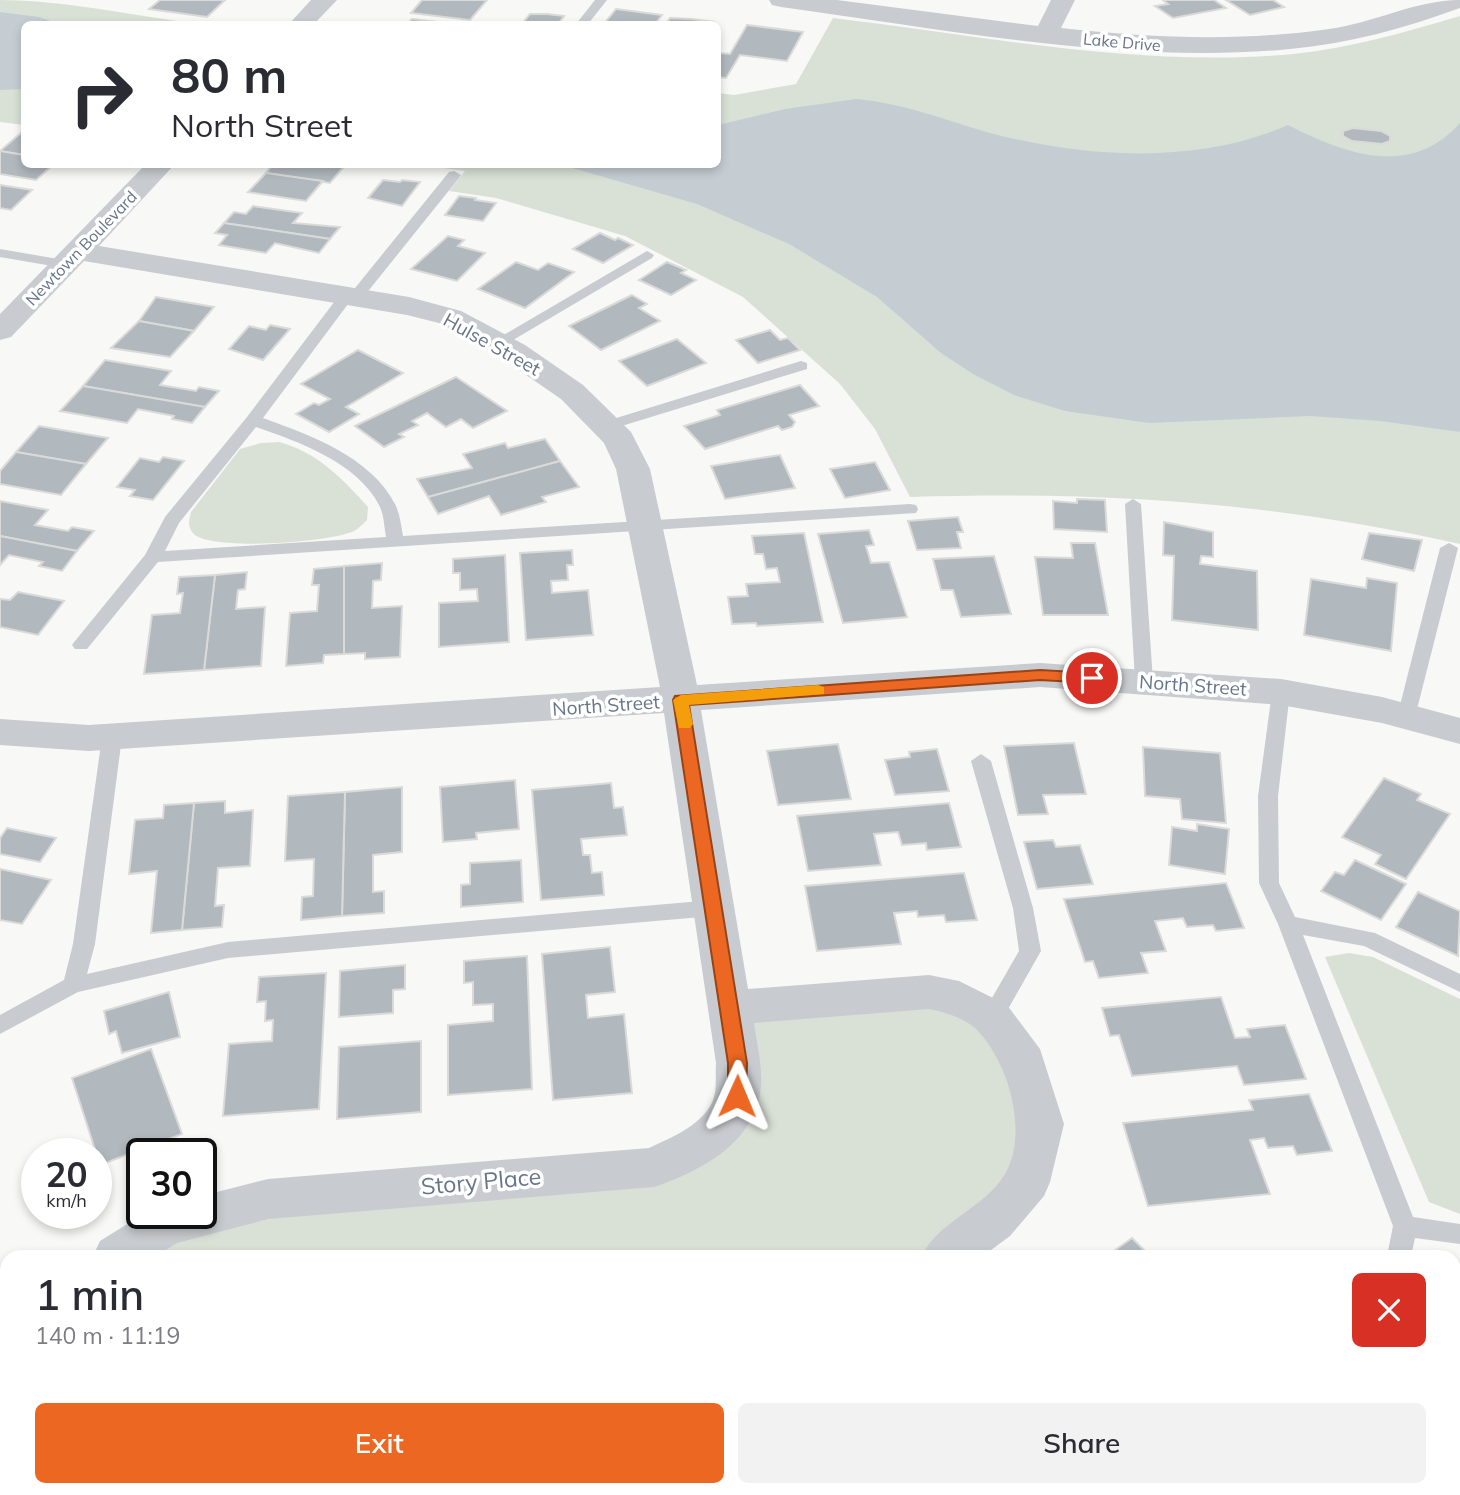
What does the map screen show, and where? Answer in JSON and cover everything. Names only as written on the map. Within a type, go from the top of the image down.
[{"type":"street","points":[[304,21],[325,0]]},
{"type":"street","name":"Lake Drive","points":[[781,0],[1156,46],[1265,44],[1364,30],[1460,1]]},
{"type":"street","points":[[1046,34],[1063,0]]},
{"type":"street","name":"Newtown Boulevard","points":[[0,331],[158,168]]},
{"type":"street","name":"Hulse Street","points":[[71,258],[351,296],[450,317],[498,343],[572,392],[619,439],[633,469],[681,700]]},
{"type":"street","name":"North Street","points":[[0,732],[112,737],[1040,675],[1281,692],[1406,717],[1460,731]]},
{"type":"street","name":"Story Place","points":[[126,1250],[164,1226],[268,1199],[654,1167],[705,1144],[726,1119],[737,1096],[738,1063],[681,700]]},
{"type":"street","points":[[729,1008],[929,992],[958,998],[992,1017],[1024,1062],[1041,1124],[1027,1182],[993,1222],[954,1250]]},
{"type":"lane","points":[[584,21],[601,0]]},
{"type":"lane","points":[[81,645],[153,558],[171,521],[351,296],[454,175]]},
{"type":"lane","points":[[0,253],[71,258]]},
{"type":"lane","points":[[498,343],[648,256]]},
{"type":"lane","points":[[606,426],[801,366]]},
{"type":"lane","points":[[253,421],[297,435],[357,470],[387,504],[396,543]]},
{"type":"lane","points":[[1133,504],[1144,681]]},
{"type":"lane","points":[[153,558],[646,529],[910,509]]},
{"type":"lane","points":[[1406,717],[1449,548]]},
{"type":"lane","points":[[1281,692],[1268,796],[1269,883],[1288,924],[1405,1226],[1400,1250]]},
{"type":"lane","points":[[73,985],[84,944],[112,737]]},
{"type":"lane","points":[[981,761],[1023,908],[1030,951],[992,1017]]},
{"type":"lane","points":[[0,1025],[73,985],[228,950],[713,908]]},
{"type":"lane","points":[[1288,924],[1368,939],[1460,984]]},
{"type":"lane","points":[[1405,1226],[1460,1234]]},
{"type":"shaded area","points":[[0,0],[74,5],[180,21],[21,21],[21,125],[0,122]]},
{"type":"shaded area","points":[[0,12],[50,21],[21,21],[21,89],[0,90]]},
{"type":"shaded area","points":[[1460,16],[1460,544],[1322,518],[1186,502],[1050,496],[910,497],[875,429],[840,384],[743,297],[625,236],[496,198],[449,191],[465,171],[444,168],[721,168],[721,93],[734,95],[796,84],[833,18],[1063,48],[1179,57],[1294,54],[1357,44]]},
{"type":"shaded area","points":[[856,99],[873,101],[1026,141],[1102,152],[1140,153],[1217,147],[1288,125],[1355,152],[1400,156],[1421,151],[1441,140],[1460,123],[1460,432],[1380,421],[1310,416],[1149,423],[1065,411],[1014,395],[973,374],[941,353],[877,297],[789,244],[697,204],[572,168],[721,168],[721,124],[785,109]]},
{"type":"shaded area","points":[[279,442],[305,452],[339,477],[368,507],[367,520],[356,530],[341,535],[271,543],[221,542],[203,539],[193,533],[189,525],[191,512],[240,449],[261,443]]},
{"type":"shaded area","points":[[1349,953],[1373,957],[1460,999],[1460,1214],[1429,1202],[1325,957]]},
{"type":"shaded area","points":[[959,998],[1033,1093],[993,1222],[954,1250],[126,1250],[159,1229],[217,1229],[217,1220],[654,1167],[726,1119],[729,1008]]},
{"type":"building","points":[[160,0],[225,0],[207,17],[149,9]]},
{"type":"building","points":[[422,0],[487,0],[470,20],[411,13]]},
{"type":"building","points":[[1163,0],[1214,0],[1226,8],[1173,18],[1155,6],[1168,4]]},
{"type":"building","points":[[1226,0],[1273,0],[1284,7],[1250,15]]},
{"type":"building","points":[[616,9],[662,15],[657,21],[606,21]]},
{"type":"building","points":[[530,14],[564,16],[560,21],[524,21]]},
{"type":"building","points":[[670,18],[707,21],[668,21]]},
{"type":"building","points":[[747,25],[803,32],[787,61],[740,55],[726,78],[721,77],[721,53],[730,54]]},
{"type":"building","points":[[1353,128],[1381,131],[1390,136],[1390,141],[1382,144],[1352,141],[1343,136],[1343,131]]},
{"type":"building","points":[[21,133],[21,154],[0,151]]},
{"type":"building","points":[[0,151],[21,154],[21,168],[50,168],[36,180],[0,174]]},
{"type":"building","points":[[270,168],[343,168],[330,183],[266,173]]},
{"type":"building","points":[[266,173],[323,181],[306,201],[248,192]]},
{"type":"building","points":[[383,180],[420,182],[402,206],[368,198]]},
{"type":"building","points":[[0,185],[32,190],[11,210],[0,208]]},
{"type":"building","points":[[459,196],[496,203],[483,221],[445,215]]},
{"type":"building","points":[[253,206],[302,213],[293,223],[340,227],[330,239],[224,223],[234,212],[246,214]]},
{"type":"building","points":[[224,223],[330,239],[319,253],[275,243],[266,253],[219,245],[227,235],[215,233]]},
{"type":"building","points":[[600,233],[633,245],[603,263],[573,249]]},
{"type":"building","points":[[448,236],[464,240],[458,246],[485,253],[457,281],[411,269]]},
{"type":"building","points":[[516,262],[538,270],[548,263],[574,272],[525,308],[478,289]]},
{"type":"building","points":[[667,262],[686,270],[681,273],[696,280],[671,295],[639,280]]},
{"type":"building","points":[[632,295],[647,304],[639,308],[660,321],[601,350],[569,326]]},
{"type":"building","points":[[156,297],[214,307],[194,331],[139,321]]},
{"type":"building","points":[[139,321],[194,331],[170,357],[111,348]]},
{"type":"building","points":[[270,325],[290,329],[263,360],[229,349],[249,326],[266,330]]},
{"type":"building","points":[[770,330],[780,340],[788,338],[800,350],[758,363],[736,340]]},
{"type":"building","points":[[677,339],[706,363],[647,386],[619,361]]},
{"type":"building","points":[[358,350],[403,373],[346,407],[359,414],[329,432],[296,414],[314,403],[319,405],[330,399],[301,384]]},
{"type":"building","points":[[105,360],[171,371],[160,385],[196,391],[199,387],[219,391],[205,407],[83,386]]},
{"type":"building","points":[[456,377],[507,411],[473,428],[461,419],[446,427],[427,413],[412,421],[418,425],[399,434],[404,437],[384,447],[355,426]]},
{"type":"building","points":[[800,385],[819,406],[789,415],[795,422],[792,427],[782,430],[778,426],[705,449],[684,426],[720,415],[717,410]]},
{"type":"building","points":[[83,386],[205,407],[192,423],[172,419],[174,416],[138,409],[127,423],[60,411]]},
{"type":"building","points":[[39,426],[108,438],[86,464],[16,452]]},
{"type":"building","points":[[545,439],[560,461],[428,497],[417,479],[472,468],[463,454],[505,443],[508,448]]},
{"type":"building","points":[[16,452],[86,464],[61,495],[0,484],[0,471]]},
{"type":"building","points":[[780,455],[795,488],[725,499],[711,466]]},
{"type":"building","points":[[163,457],[184,461],[153,500],[130,496],[135,490],[117,487],[140,458],[159,462]]},
{"type":"building","points":[[560,461],[579,487],[542,497],[546,502],[501,515],[489,496],[438,514],[428,497]]},
{"type":"building","points":[[875,462],[890,490],[845,498],[830,469]]},
{"type":"building","points":[[1077,499],[1105,500],[1107,532],[1054,529],[1053,501],[1077,503]]},
{"type":"building","points":[[0,501],[48,510],[35,525],[68,531],[72,527],[94,531],[77,551],[0,536]]},
{"type":"building","points":[[958,517],[963,532],[957,532],[961,548],[917,550],[908,521]]},
{"type":"building","points":[[1164,522],[1213,532],[1213,557],[1201,556],[1200,564],[1257,571],[1258,630],[1172,620],[1174,556],[1163,555]]},
{"type":"building","points":[[869,530],[874,545],[866,546],[871,563],[889,562],[907,617],[843,623],[818,534]]},
{"type":"building","points":[[804,533],[823,622],[757,626],[756,623],[732,624],[728,597],[748,596],[746,584],[780,582],[777,568],[766,569],[763,554],[755,554],[752,536]]},
{"type":"building","points":[[1369,533],[1422,540],[1414,571],[1362,559]]},
{"type":"building","points":[[0,536],[77,551],[62,571],[39,566],[43,562],[9,555],[0,565]]},
{"type":"building","points":[[1071,543],[1095,543],[1108,615],[1043,615],[1035,557],[1073,558]]},
{"type":"building","points":[[572,550],[573,565],[567,565],[568,580],[551,581],[552,593],[588,590],[593,635],[526,640],[520,553]]},
{"type":"building","points":[[505,555],[509,642],[439,647],[439,603],[478,601],[477,589],[460,590],[460,573],[453,573],[453,559]]},
{"type":"building","points":[[994,556],[1011,614],[961,617],[953,590],[941,590],[933,559]]},
{"type":"building","points":[[382,563],[381,580],[373,581],[372,608],[402,606],[400,657],[365,659],[365,653],[344,654],[344,566]]},
{"type":"building","points":[[344,566],[344,654],[324,655],[323,663],[286,666],[290,613],[317,611],[319,585],[312,585],[314,569]]},
{"type":"building","points":[[247,572],[245,589],[238,590],[236,609],[265,607],[261,666],[204,670],[215,575]]},
{"type":"building","points":[[215,575],[204,670],[144,674],[152,615],[180,613],[183,593],[177,594],[179,577]]},
{"type":"building","points":[[1367,578],[1397,583],[1391,651],[1304,635],[1311,579],[1366,588]]},
{"type":"building","points":[[18,592],[64,601],[38,635],[0,627],[0,599],[10,600]]},
{"type":"building","points":[[1074,743],[1086,794],[1043,795],[1048,814],[1018,815],[1004,746]]},
{"type":"building","points":[[838,744],[851,799],[778,805],[767,751]]},
{"type":"building","points":[[1143,747],[1220,753],[1226,823],[1182,819],[1180,799],[1145,796]]},
{"type":"building","points":[[937,749],[949,791],[895,795],[885,760],[910,757],[909,752]]},
{"type":"building","points":[[1384,778],[1421,794],[1417,800],[1450,814],[1406,879],[1375,864],[1381,855],[1342,837]]},
{"type":"building","points":[[515,780],[519,829],[476,833],[477,839],[443,842],[440,787]]},
{"type":"building","points":[[611,783],[614,808],[623,807],[627,835],[581,839],[583,855],[590,855],[592,873],[602,872],[604,895],[541,900],[532,790]]},
{"type":"building","points":[[402,787],[402,852],[373,855],[373,892],[384,891],[384,913],[342,916],[345,792]]},
{"type":"building","points":[[345,792],[342,916],[301,920],[302,897],[313,896],[314,859],[285,861],[288,796]]},
{"type":"building","points":[[225,801],[225,813],[253,810],[250,866],[218,868],[215,906],[224,905],[222,927],[182,930],[194,803]]},
{"type":"building","points":[[194,803],[182,930],[151,933],[157,871],[129,874],[135,820],[163,818],[164,805]]},
{"type":"building","points":[[949,803],[961,847],[927,850],[926,843],[902,845],[898,832],[874,834],[881,865],[808,871],[797,816]]},
{"type":"building","points":[[1197,824],[1229,829],[1225,874],[1169,865],[1172,827],[1197,831]]},
{"type":"building","points":[[7,828],[56,838],[40,862],[0,854],[0,838]]},
{"type":"building","points":[[1053,840],[1056,847],[1080,845],[1093,884],[1037,889],[1024,842]]},
{"type":"building","points":[[521,860],[523,902],[461,907],[461,885],[470,884],[470,863]]},
{"type":"building","points":[[1355,860],[1406,884],[1381,920],[1321,891],[1335,872],[1344,875]]},
{"type":"building","points":[[0,869],[51,880],[22,924],[0,920]]},
{"type":"building","points":[[964,873],[977,920],[946,922],[944,915],[918,917],[917,911],[894,913],[901,944],[817,951],[805,886]]},
{"type":"building","points":[[1226,883],[1244,928],[1216,931],[1213,925],[1187,927],[1183,918],[1155,921],[1166,951],[1141,953],[1148,973],[1099,978],[1093,961],[1085,962],[1064,899]]},
{"type":"building","points":[[1418,892],[1460,911],[1458,956],[1396,927]]},
{"type":"building","points":[[610,947],[615,992],[586,995],[588,1018],[624,1014],[632,1093],[553,1100],[542,954]]},
{"type":"building","points":[[527,956],[532,1089],[448,1095],[448,1025],[493,1021],[493,1004],[473,1005],[473,982],[464,983],[464,961]]},
{"type":"building","points":[[405,965],[405,989],[393,990],[393,1013],[339,1017],[340,971]]},
{"type":"building","points":[[326,973],[319,1109],[223,1116],[229,1044],[272,1041],[273,1020],[265,1021],[266,1001],[257,1002],[259,977]]},
{"type":"building","points":[[169,992],[180,1037],[122,1053],[116,1031],[109,1034],[104,1011]]},
{"type":"building","points":[[1221,997],[1235,1038],[1250,1037],[1247,1029],[1285,1025],[1306,1079],[1244,1085],[1237,1066],[1132,1076],[1119,1035],[1110,1036],[1102,1008]]},
{"type":"building","points":[[421,1041],[421,1112],[337,1119],[339,1047]]},
{"type":"building","points":[[151,1049],[182,1134],[171,1138],[126,1138],[126,1155],[112,1160],[112,1138],[91,1138],[72,1078]]},
{"type":"building","points":[[1309,1094],[1332,1151],[1297,1155],[1293,1146],[1268,1148],[1264,1138],[1250,1140],[1270,1194],[1148,1206],[1123,1123],[1253,1110],[1249,1100]]},
{"type":"building","points":[[1132,1238],[1144,1250],[1115,1250]]},
{"type":"slow traffic","points":[[685,724],[681,700],[818,690]]},
{"type":"route","points":[[737,1096],[738,1063],[681,700],[1040,675],[1092,678]]}]
